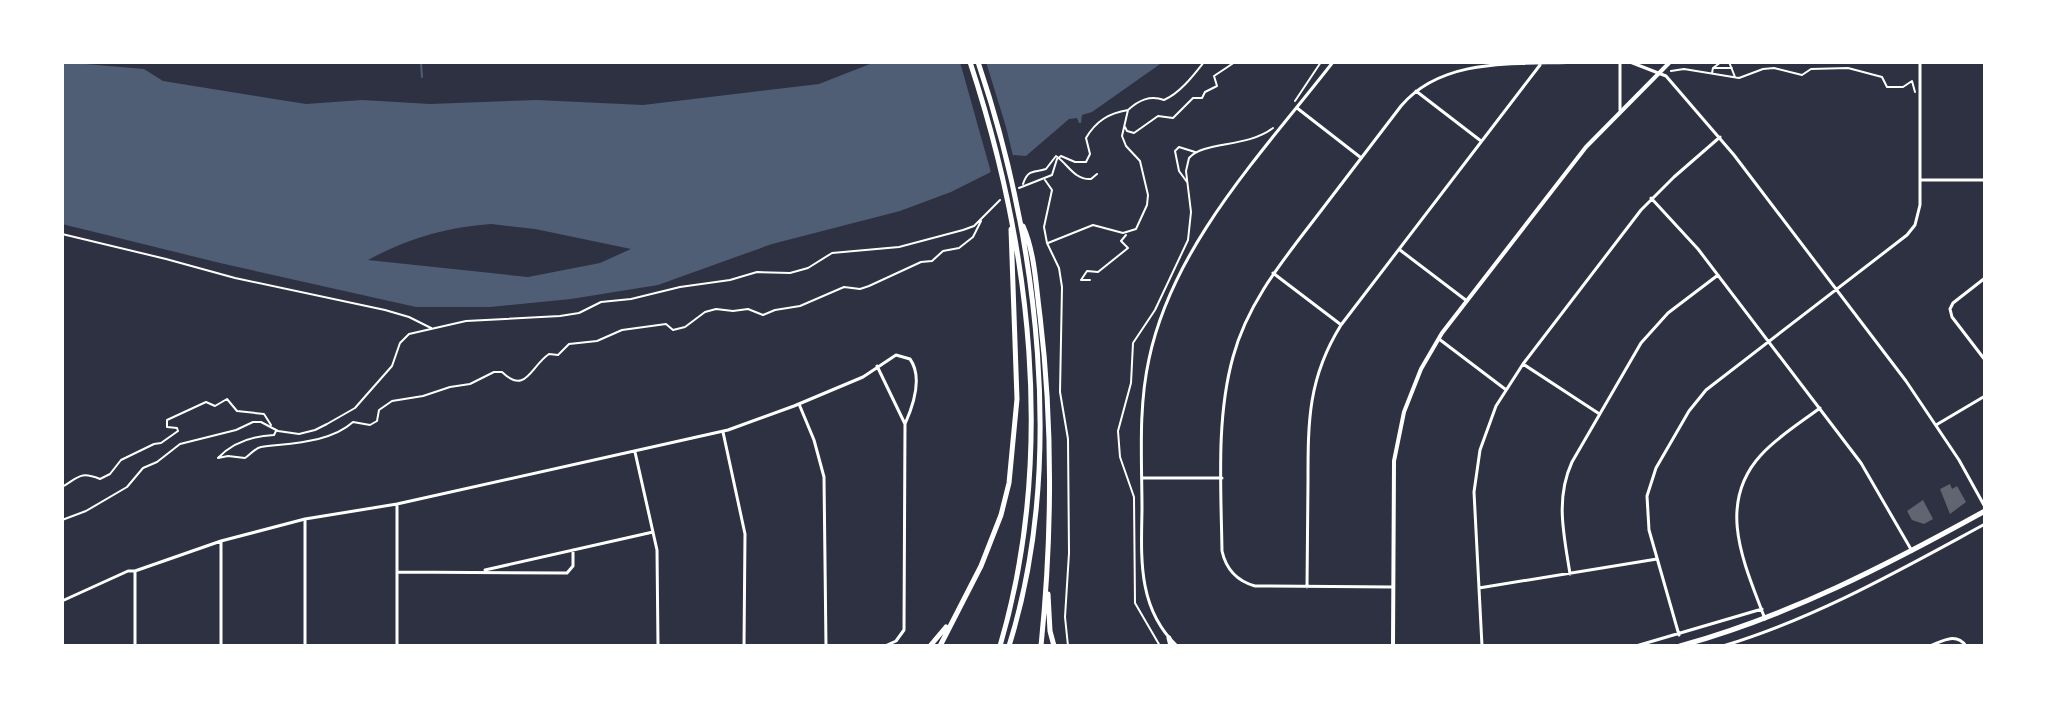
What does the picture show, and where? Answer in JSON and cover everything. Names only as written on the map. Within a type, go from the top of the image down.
[{"type":"main road","points":[[970,62],[1008,204],[1026,332],[1031,441],[1022,548],[1000,646]]},
{"type":"main road","points":[[978,62],[1015,197],[1037,358],[1039,473],[1028,564],[1009,646]]},
{"type":"main road","points":[[1019,218],[1028,238],[1045,357],[1049,472],[1047,585],[1041,646]]},
{"type":"main road","points":[[940,646],[993,539],[1012,467],[1017,352],[1011,220]]},
{"type":"main road","points":[[1680,646],[1765,619],[1832,591],[1912,551],[1985,509]]},
{"type":"main road","points":[[1047,585],[1054,646]]},
{"type":"main road","points":[[930,646],[952,620]]},
{"type":"main road","points":[[1169,638],[1171,646]]},
{"type":"street","points":[[1177,646],[1153,614],[1143,582],[1145,381],[1155,334],[1184,263],[1210,222],[1333,62]]},
{"type":"street","points":[[1393,587],[1255,586],[1234,574],[1223,555],[1222,478],[1223,412],[1233,356],[1247,318],[1273,273],[1416,91],[1457,71],[1581,62]]},
{"type":"street","points":[[1620,62],[1620,110]]},
{"type":"street","points":[[1630,62],[1669,78],[1720,137],[1901,374],[1959,460],[1985,509]]},
{"type":"street","points":[[1393,646],[1392,489],[1397,442],[1416,379],[1439,339],[1559,180],[1620,110],[1670,62]]},
{"type":"street","points":[[1679,635],[1646,509],[1648,489],[1656,468],[1696,401],[1716,381],[1907,235],[1915,225],[1920,205],[1920,62]]},
{"type":"street","points":[[1307,587],[1310,403],[1318,370],[1341,325],[1541,64]]},
{"type":"street","points":[[1416,91],[1481,141]]},
{"type":"street","points":[[1297,108],[1362,158]]},
{"type":"street","points":[[1482,646],[1474,504],[1477,468],[1486,428],[1505,389],[1651,198],[1720,137]]},
{"type":"street","points":[[1920,180],[1985,180]]},
{"type":"street","points":[[1651,198],[1718,275],[1869,474],[1912,551]]},
{"type":"street","points":[[1399,249],[1467,301]]},
{"type":"street","points":[[1273,273],[1341,325]]},
{"type":"street","points":[[1570,574],[1562,519],[1562,494],[1568,471],[1598,413],[1649,333],[1668,313],[1718,275]]},
{"type":"street","points":[[1985,278],[1953,303],[1950,312],[1985,360]]},
{"type":"street","points":[[1439,339],[1505,389]]},
{"type":"street","points":[[62,601],[128,571],[221,541],[305,519],[397,504],[723,431],[863,377],[896,355],[905,356],[914,364],[916,373],[913,406],[905,424],[904,630],[885,646]]},
{"type":"street","points":[[1523,364],[1598,413]]},
{"type":"street","points":[[877,366],[905,424]]},
{"type":"street","points":[[1936,425],[1985,396]]},
{"type":"street","points":[[799,404],[824,477],[826,646]]},
{"type":"street","points":[[1765,619],[1737,538],[1738,500],[1747,475],[1761,454],[1820,408]]},
{"type":"street","points":[[723,431],[745,534],[744,646]]},
{"type":"street","points":[[635,452],[658,565],[658,646]]},
{"type":"street","points":[[1142,478],[1222,478]]},
{"type":"street","points":[[397,504],[397,646]]},
{"type":"street","points":[[305,519],[305,646]]},
{"type":"street","points":[[1723,646],[1846,598],[1985,524]]},
{"type":"street","points":[[481,571],[653,532]]},
{"type":"street","points":[[221,541],[221,646]]},
{"type":"street","points":[[397,572],[567,573],[573,566],[573,550]]},
{"type":"street","points":[[1479,588],[1657,559]]},
{"type":"street","points":[[135,571],[135,646]]},
{"type":"street","points":[[1636,646],[1762,609]]},
{"type":"street","points":[[1930,646],[1956,638],[1966,646]]},
{"type":"path","points":[[1022,186],[1031,171],[1046,169],[1054,157],[1066,156],[1075,162],[1086,162],[1090,154],[1086,138],[1093,127],[1111,113],[1128,110],[1145,98],[1164,100],[1170,97],[1194,76],[1204,62]]},
{"type":"path","points":[[1125,126],[1127,131],[1134,133],[1158,116],[1173,118],[1193,98],[1202,98],[1205,92],[1217,86],[1214,76],[1235,62]]},
{"type":"path","points":[[1293,103],[1321,62]]},
{"type":"path","points":[[1712,74],[1713,68],[1721,62]]},
{"type":"path","points":[[1729,62],[1734,78]]},
{"type":"path","points":[[1713,68],[1732,68]]},
{"type":"path","points":[[1671,71],[1684,69],[1734,78],[1768,68],[1802,75],[1811,69],[1848,68],[1882,77],[1887,87],[1903,87],[1912,81],[1916,92]]},
{"type":"path","points":[[1090,280],[1081,280],[1087,271],[1098,272],[1128,248],[1121,241],[1136,229],[1147,205],[1148,195],[1140,161],[1123,141],[1122,131],[1128,110]]},
{"type":"path","points":[[1188,183],[1181,178],[1175,151],[1179,147],[1196,152],[1251,140],[1275,126]]},
{"type":"path","points":[[1160,646],[1135,603],[1134,497],[1120,457],[1118,431],[1131,383],[1130,351],[1155,310],[1188,240],[1191,212],[1188,161],[1196,152]]},
{"type":"path","points":[[1059,157],[1069,170],[1084,179],[1091,179],[1097,174]]},
{"type":"path","points":[[1059,157],[1052,175],[1041,180],[1047,181],[1052,188],[1045,223],[1047,243],[1059,268],[1062,287],[1060,392],[1068,439],[1069,553],[1065,617],[1068,646]]},
{"type":"path","points":[[62,487],[84,474],[100,479],[105,477],[121,460],[161,443],[178,431],[177,428],[167,427],[167,420],[203,402],[215,406],[227,399],[237,411],[264,414],[276,430],[310,432],[355,408],[394,363],[404,337],[466,321],[579,313],[601,302],[730,280],[757,272],[790,273],[808,268],[832,253],[899,247],[963,230],[988,213]]},
{"type":"path","points":[[276,430],[274,435],[234,444],[218,458],[245,458],[258,448],[305,442],[345,429],[353,422],[370,425],[377,421],[379,410],[392,401],[470,384],[487,375],[502,372],[517,383],[524,380],[549,354],[558,355],[569,344],[597,341],[622,330],[666,324],[673,330],[685,327],[705,312],[716,309],[748,309],[763,315],[820,300],[844,287],[860,289],[896,271],[932,261],[943,251],[959,248],[973,237],[981,219]]},
{"type":"path","points":[[1047,243],[1093,225],[1128,233]]},
{"type":"path","points":[[62,234],[235,278],[409,317],[432,329]]},
{"type":"path","points":[[62,520],[86,511],[127,487],[143,468],[157,462],[180,444],[236,430],[253,422],[271,426]]},
{"type":"water","points":[[62,62],[144,69],[163,81],[306,104],[362,100],[430,104],[537,100],[643,105],[819,84],[875,62],[1163,62],[1092,112],[1082,115],[1081,123],[1077,118],[1069,119],[1026,156],[1014,155],[989,173],[951,192],[900,211],[772,244],[658,285],[571,299],[490,307],[416,307],[62,224]],"holes":[[[491,224],[535,229],[631,249],[600,263],[528,277],[368,260],[412,240],[459,228]]]},
{"type":"pier","points":[[960,62],[986,62],[1006,127],[1014,160],[992,176]]},
{"type":"building","points":[[1950,484],[1952,489],[1957,486],[1966,502],[1950,514],[1940,489]]},
{"type":"building","points":[[1923,500],[1933,519],[1924,524],[1912,520],[1907,511]]},
{"type":"waterway","points":[[421,62],[422,77]]}]
